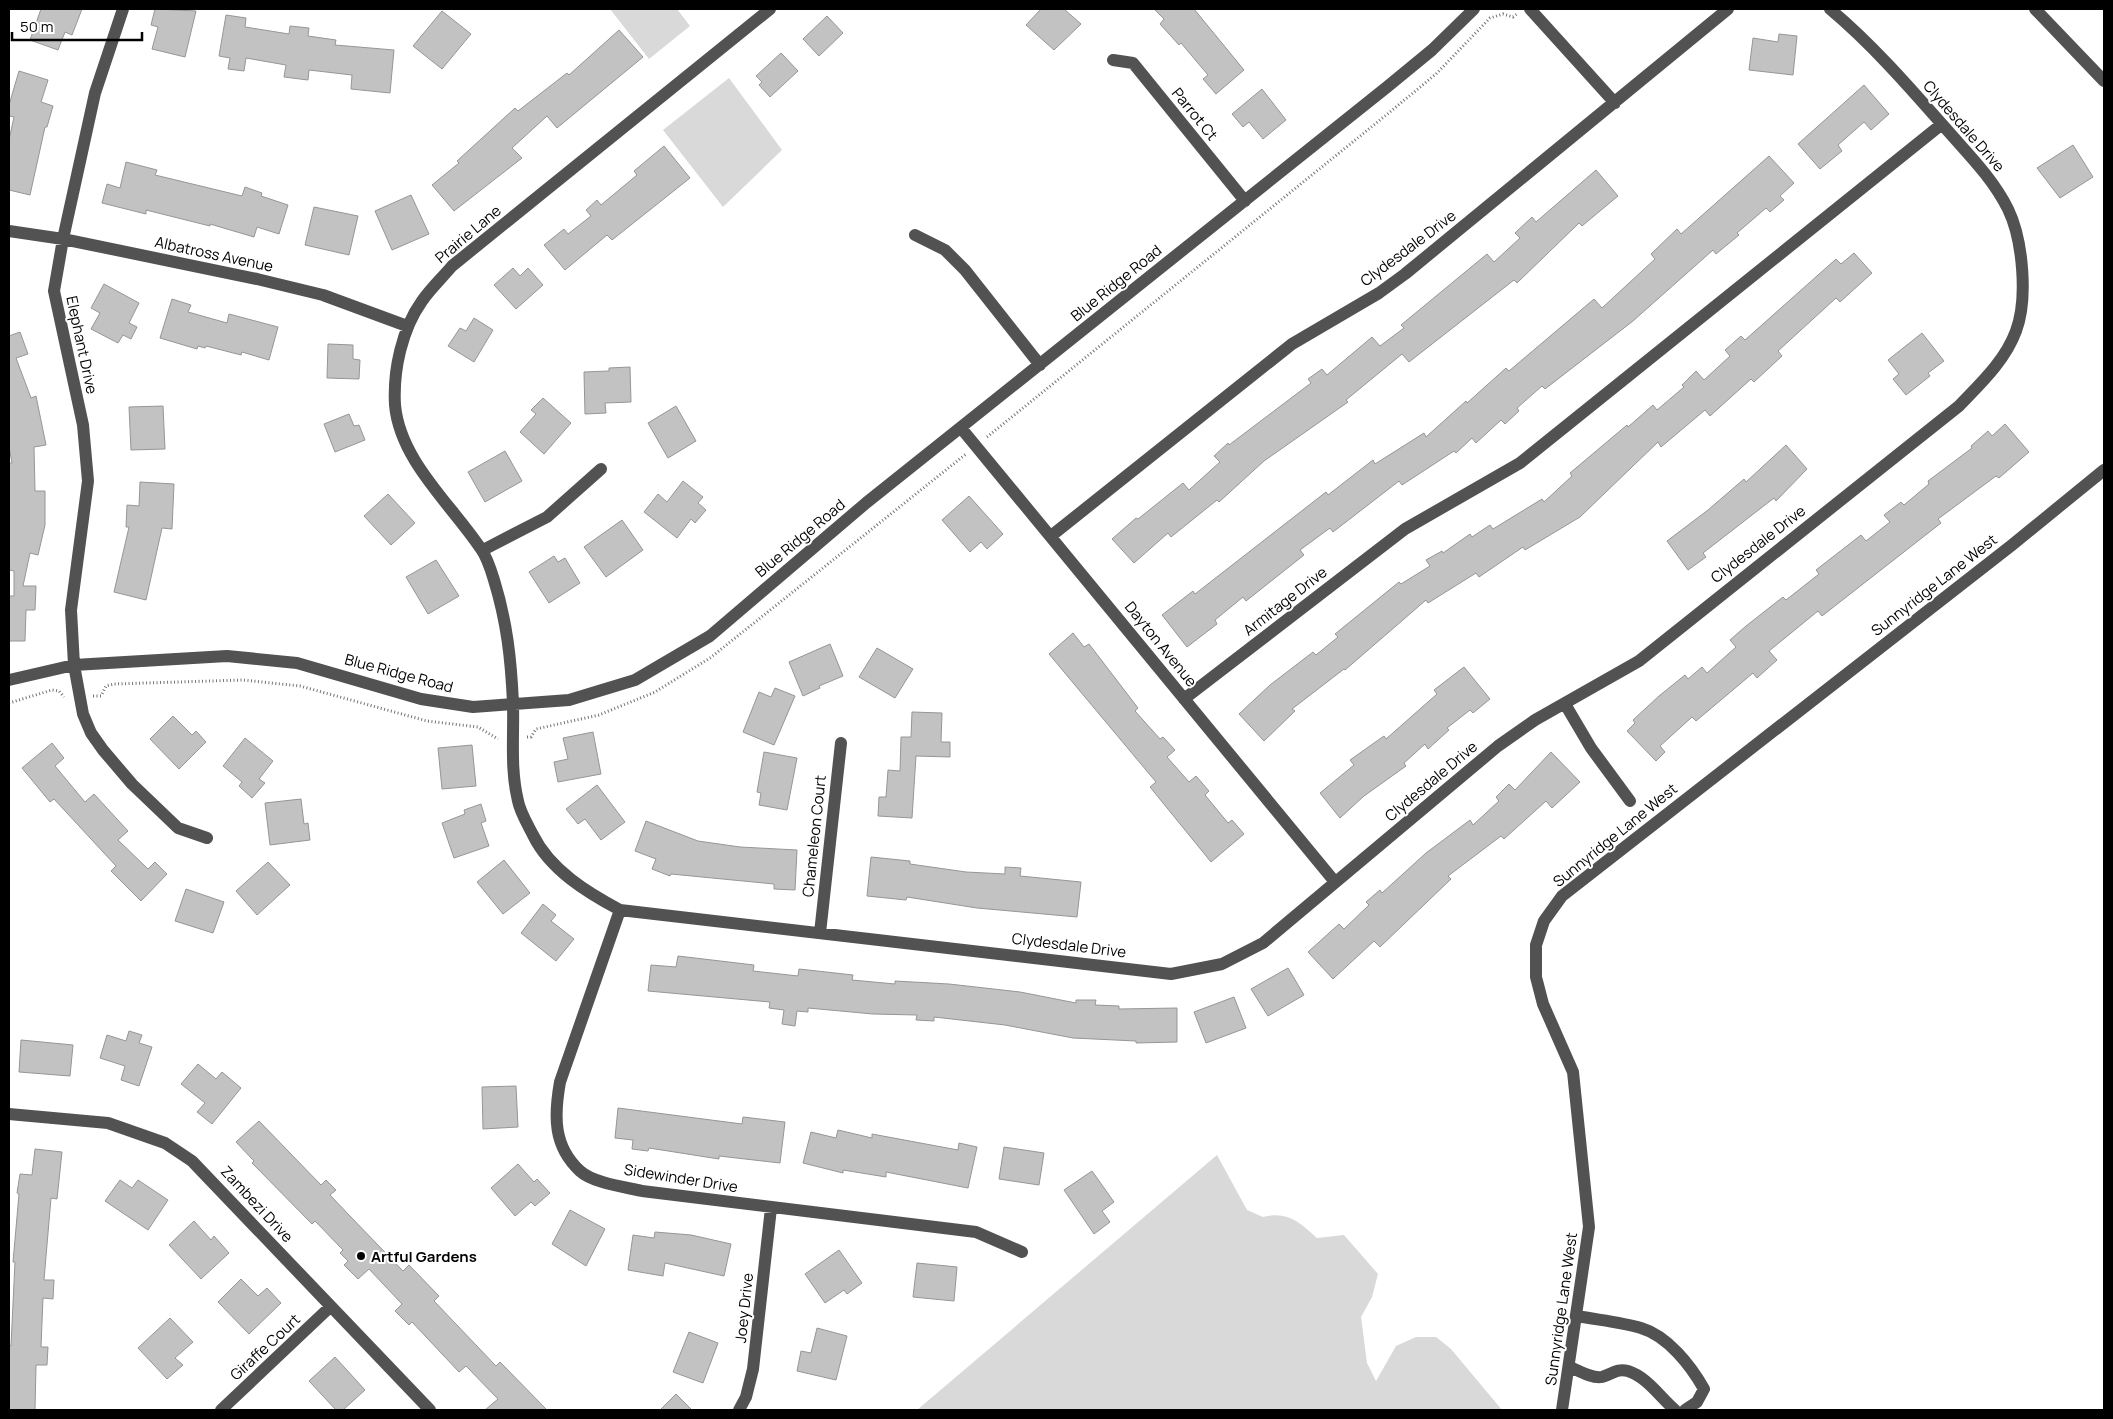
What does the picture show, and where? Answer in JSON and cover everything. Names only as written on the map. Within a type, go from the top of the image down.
[{"type":"street","name":"Elephant Drive","points":[[122,9],[95,93],[63,239],[54,291],[83,425],[88,481],[71,610],[74,664],[83,714],[91,733],[132,784],[178,828],[206,838]]},
{"type":"street","name":"Prairie Lane","points":[[513,705],[508,634],[494,580],[482,550],[428,482],[404,438],[395,406],[397,366],[407,326],[422,300],[452,266],[770,9]]},
{"type":"street","name":"Blue Ridge Road","points":[[9,680],[74,664],[228,656],[297,663],[421,699],[473,707],[569,700],[635,680],[710,636],[866,502],[962,428],[1432,50],[1474,9]]},
{"type":"street","points":[[1530,9],[1615,103]]},
{"type":"street","name":"Clydesdale Drive","points":[[1051,536],[1292,344],[1380,292],[1405,274],[1728,9]]},
{"type":"street","name":"Clydesdale Drive","points":[[513,705],[512,755],[518,802],[534,838],[564,875],[595,897],[620,910],[1170,974],[1222,964],[1263,943],[1498,746],[1535,720],[1639,661],[1959,406],[1997,366],[2016,331],[2022,296],[2020,250],[2008,210],[1988,176],[1942,124],[1918,97],[1830,9]]},
{"type":"street","points":[[2035,9],[2104,82]]},
{"type":"street","name":"Parrot Ct","points":[[1113,60],[1133,63],[1245,201]]},
{"type":"street","name":"Armitage Drive","points":[[1184,699],[1404,529],[1520,463],[1942,124]]},
{"type":"street","name":"Albatross Avenue","points":[[9,231],[63,239],[257,279],[323,295],[407,326]]},
{"type":"street","points":[[915,235],[944,250],[965,270],[1040,364]]},
{"type":"street","name":"Dayton Avenue","points":[[962,428],[1335,882]]},
{"type":"street","points":[[482,550],[547,517],[601,469]]},
{"type":"street","name":"Sunnyridge Lane West","points":[[1562,1410],[1570,1367],[1589,1227],[1573,1072],[1543,1004],[1536,977],[1536,945],[1544,921],[1562,896],[2012,545],[2104,470]]},
{"type":"street","points":[[1565,704],[1591,748],[1630,801]]},
{"type":"street","name":"Chameleon Court","points":[[820,933],[841,743]]},
{"type":"street","name":"Sidewinder Drive","points":[[620,910],[560,1082],[555,1111],[559,1143],[581,1172],[605,1182],[642,1191],[976,1232],[1022,1252]]},
{"type":"street","name":"Zambezi Drive","points":[[9,1114],[108,1123],[165,1143],[192,1160],[430,1410]]},
{"type":"street","name":"Joey Drive","points":[[739,1410],[746,1397],[753,1369],[771,1208]]},
{"type":"street","name":"Giraffe Court","points":[[221,1410],[330,1307]]},
{"type":"street","points":[[1576,1316],[1642,1328],[1669,1344],[1697,1376],[1704,1388],[1697,1402],[1685,1410]]},
{"type":"street","points":[[1570,1367],[1596,1377],[1603,1377],[1614,1370],[1627,1371],[1647,1382],[1675,1410]]},
{"type":"path","points":[[9,703],[52,690],[59,691],[65,698],[100,696],[106,686],[114,684],[176,680],[243,680],[300,686],[427,721],[478,727],[489,732],[495,739],[531,737],[536,729],[599,715],[655,692],[710,658],[1386,116],[1436,74],[1490,18],[1503,14],[1513,17],[1522,9]]},
{"type":"shaded area","points":[[610,9],[677,9],[690,26],[649,59]]},
{"type":"shaded area","points":[[729,78],[782,150],[723,207],[663,130]]},
{"type":"shaded area","points":[[1217,1155],[1247,1210],[1263,1217],[1279,1216],[1293,1219],[1317,1238],[1344,1235],[1378,1274],[1372,1297],[1361,1317],[1367,1363],[1376,1381],[1396,1346],[1416,1337],[1436,1337],[1451,1349],[1502,1410],[917,1410]]},
{"type":"building","points":[[41,9],[82,9],[72,35],[65,32],[58,50],[30,40]]},
{"type":"building","points":[[155,9],[196,11],[185,57],[152,49],[158,27],[151,25]]},
{"type":"building","points":[[1041,9],[1064,9],[1081,24],[1054,50],[1026,25]]},
{"type":"building","points":[[1154,9],[1194,9],[1244,70],[1216,94],[1203,79],[1208,75],[1181,43],[1179,45],[1160,24],[1164,19]]},
{"type":"building","points":[[442,11],[471,34],[442,69],[413,46]]},
{"type":"building","points":[[226,15],[246,18],[245,27],[289,34],[290,26],[309,28],[308,36],[336,40],[335,45],[394,50],[390,93],[351,89],[352,75],[309,70],[308,80],[284,77],[286,65],[246,58],[244,71],[228,69],[230,58],[219,56]]},
{"type":"building","points":[[827,16],[843,33],[819,56],[803,39]]},
{"type":"building","points":[[619,30],[643,57],[557,128],[547,116],[512,148],[522,158],[454,211],[432,185],[459,163],[457,161],[515,108],[518,111],[567,73],[569,75]]},
{"type":"building","points":[[1779,34],[1797,36],[1793,75],[1749,70],[1753,38],[1778,42]]},
{"type":"building","points":[[781,53],[798,71],[770,97],[759,85],[762,82],[756,76]]},
{"type":"building","points":[[19,71],[48,80],[41,102],[53,106],[47,127],[45,127],[30,195],[9,190],[9,140],[14,117],[9,116],[9,105]]},
{"type":"building","points":[[1864,85],[1889,114],[1871,130],[1864,122],[1838,145],[1842,151],[1820,169],[1798,144]]},
{"type":"building","points":[[1262,89],[1286,120],[1263,139],[1249,122],[1243,127],[1232,114]]},
{"type":"building","points":[[2073,145],[2093,177],[2060,198],[2037,168]]},
{"type":"building","points":[[664,146],[690,178],[612,240],[607,235],[565,270],[544,245],[564,229],[568,234],[591,216],[586,210],[597,200],[601,205],[637,175],[634,171]]},
{"type":"building","points":[[1769,156],[1794,183],[1780,196],[1784,200],[1770,212],[1766,208],[1737,233],[1739,235],[1716,254],[1713,250],[1633,321],[1545,389],[1542,386],[1517,408],[1519,411],[1505,424],[1501,420],[1476,443],[1472,438],[1456,453],[1454,451],[1402,485],[1399,481],[1333,532],[1330,528],[1300,550],[1304,555],[1246,601],[1243,597],[1215,620],[1217,624],[1187,647],[1162,615],[1193,591],[1195,594],[1326,492],[1328,495],[1373,460],[1375,464],[1424,433],[1426,437],[1506,368],[1509,371],[1594,299],[1602,308],[1655,259],[1651,254],[1677,229],[1681,234]]},
{"type":"building","points":[[126,162],[157,170],[155,175],[242,196],[245,187],[262,193],[261,196],[288,205],[279,234],[257,227],[254,237],[210,224],[210,226],[146,210],[146,214],[102,203],[107,184],[120,188]]},
{"type":"building","points":[[1596,170],[1618,196],[1582,226],[1579,223],[1517,283],[1514,280],[1409,362],[1402,354],[1346,400],[1348,402],[1264,461],[1219,502],[1217,500],[1171,537],[1168,533],[1134,563],[1112,539],[1136,518],[1138,519],[1183,483],[1189,490],[1220,462],[1214,456],[1228,443],[1229,445],[1311,383],[1308,379],[1322,369],[1327,375],[1372,337],[1380,346],[1404,328],[1401,325],[1487,254],[1494,262],[1520,238],[1515,233],[1532,217],[1536,222]]},
{"type":"building","points":[[411,195],[429,234],[392,250],[375,211]]},
{"type":"building","points":[[314,207],[358,216],[349,255],[305,245]]},
{"type":"building","points":[[1854,253],[1872,273],[1840,302],[1836,298],[1778,351],[1782,356],[1754,382],[1751,379],[1710,416],[1705,410],[1661,447],[1658,442],[1580,517],[1525,550],[1523,547],[1479,577],[1476,573],[1428,603],[1426,600],[1345,670],[1292,709],[1295,711],[1264,741],[1239,714],[1270,685],[1313,652],[1316,655],[1338,637],[1335,634],[1399,582],[1401,584],[1430,566],[1426,560],[1442,551],[1443,553],[1470,534],[1472,537],[1490,525],[1493,529],[1542,499],[1544,502],[1572,476],[1570,473],[1627,425],[1628,427],[1653,405],[1657,410],[1684,387],[1682,385],[1696,371],[1704,380],[1730,356],[1725,350],[1741,336],[1745,340],[1836,259],[1841,264]]},
{"type":"building","points":[[513,268],[520,276],[528,268],[543,285],[516,309],[494,285]]},
{"type":"building","points":[[104,284],[139,303],[129,323],[137,327],[131,339],[123,335],[118,343],[91,329],[100,313],[91,308]]},
{"type":"building","points":[[172,299],[191,305],[188,312],[227,323],[229,314],[278,327],[269,360],[242,352],[241,355],[206,346],[205,348],[198,346],[197,349],[160,338]]},
{"type":"building","points":[[474,318],[493,330],[474,362],[448,346],[460,328],[466,331]]},
{"type":"building","points":[[20,332],[28,354],[16,358],[31,398],[36,396],[46,445],[34,447],[35,491],[45,491],[45,525],[38,555],[30,553],[23,586],[36,586],[35,610],[26,610],[25,641],[9,641],[9,596],[14,596],[14,571],[9,570],[9,463],[12,463],[9,447],[9,336]]},
{"type":"building","points":[[1922,333],[1944,361],[1928,373],[1930,376],[1906,395],[1893,379],[1899,374],[1888,360]]},
{"type":"building","points":[[328,344],[353,345],[353,359],[360,360],[359,379],[327,378]]},
{"type":"building","points":[[630,367],[631,402],[605,403],[606,413],[585,414],[584,372],[609,371],[609,368]]},
{"type":"building","points":[[543,398],[571,423],[544,454],[520,432],[536,414],[531,410]]},
{"type":"building","points":[[163,406],[165,449],[131,450],[129,407]]},
{"type":"building","points":[[676,406],[696,441],[668,458],[648,423]]},
{"type":"building","points":[[349,414],[354,426],[359,425],[365,440],[335,452],[324,424]]},
{"type":"building","points":[[2005,424],[2029,452],[1999,478],[1996,476],[1938,519],[1941,523],[1822,616],[1818,611],[1769,651],[1777,660],[1757,678],[1753,673],[1696,721],[1692,717],[1660,746],[1665,752],[1656,761],[1627,731],[1635,723],[1633,720],[1659,696],[1685,675],[1688,679],[1702,667],[1707,673],[1736,647],[1730,640],[1746,626],[1783,597],[1786,600],[1819,574],[1816,570],[1861,535],[1866,541],[1890,522],[1884,515],[1901,502],[1904,505],[1929,484],[1928,481],[1972,448],[1971,446],[1988,431],[1992,436]]},
{"type":"building","points":[[1786,445],[1807,469],[1776,501],[1774,498],[1703,553],[1706,557],[1688,570],[1667,541],[1708,510],[1744,479],[1746,482]]},
{"type":"building","points":[[505,451],[522,481],[485,502],[468,472]]},
{"type":"building","points":[[683,481],[703,497],[698,503],[706,510],[695,523],[691,519],[677,538],[644,512],[658,494],[667,502]]},
{"type":"building","points":[[140,482],[174,484],[172,529],[162,528],[146,600],[114,592],[129,527],[126,527],[127,505],[139,506]]},
{"type":"building","points":[[388,494],[415,523],[391,545],[364,516]]},
{"type":"building","points":[[969,496],[1003,534],[987,549],[981,542],[970,552],[942,520]]},
{"type":"building","points":[[622,520],[643,550],[606,577],[584,547]]},
{"type":"building","points":[[554,556],[558,562],[565,558],[580,583],[549,603],[529,572]]},
{"type":"building","points":[[436,560],[459,596],[428,614],[406,577]]},
{"type":"building","points":[[1073,633],[1084,647],[1089,644],[1138,708],[1135,711],[1160,739],[1163,737],[1175,750],[1167,757],[1189,782],[1196,776],[1209,791],[1205,795],[1228,823],[1232,820],[1244,834],[1211,862],[1150,787],[1156,782],[1049,654]]},
{"type":"building","points":[[830,644],[843,676],[819,686],[820,688],[803,696],[789,662]]},
{"type":"building","points":[[877,648],[913,669],[895,698],[859,677]]},
{"type":"building","points":[[1464,667],[1490,699],[1473,713],[1470,710],[1447,728],[1449,730],[1428,749],[1425,744],[1404,763],[1406,766],[1364,796],[1340,818],[1320,793],[1354,765],[1350,760],[1384,736],[1386,739],[1437,694],[1434,690]]},
{"type":"building","points":[[775,688],[795,696],[774,745],[743,732],[759,692],[771,697]]},
{"type":"building","points":[[912,712],[942,713],[941,742],[950,742],[950,757],[916,756],[912,818],[878,816],[879,797],[886,797],[888,770],[900,771],[901,737],[911,737]]},
{"type":"building","points":[[173,716],[192,735],[196,731],[206,742],[179,769],[150,739]]},
{"type":"building","points":[[593,732],[601,774],[558,782],[554,762],[568,759],[563,738]]},
{"type":"building","points":[[245,738],[273,761],[259,779],[265,783],[252,798],[239,786],[242,782],[223,766]]},
{"type":"building","points":[[52,743],[64,758],[55,766],[85,802],[94,794],[128,831],[118,840],[148,869],[155,862],[167,874],[141,901],[111,871],[116,866],[54,799],[50,802],[22,768]]},
{"type":"building","points":[[472,745],[476,786],[442,789],[438,748]]},
{"type":"building","points":[[764,752],[797,758],[787,810],[759,805],[761,793],[757,792]]},
{"type":"building","points":[[1551,752],[1580,782],[1552,808],[1546,801],[1504,839],[1501,836],[1448,876],[1451,879],[1380,947],[1374,941],[1333,979],[1308,952],[1339,924],[1344,929],[1369,905],[1366,902],[1380,890],[1382,893],[1426,853],[1470,820],[1473,825],[1499,801],[1496,797],[1509,784],[1515,790]]},
{"type":"building","points":[[597,785],[625,822],[601,840],[585,819],[578,824],[566,809]]},
{"type":"building","points":[[301,799],[304,824],[308,823],[310,840],[270,845],[265,803]]},
{"type":"building","points":[[481,804],[486,821],[481,823],[489,846],[454,858],[442,823],[465,814],[464,810]]},
{"type":"building","points":[[646,821],[698,841],[740,847],[797,850],[795,890],[774,889],[774,884],[671,874],[670,876],[652,869],[656,859],[635,851]]},
{"type":"building","points":[[871,857],[910,861],[910,864],[966,872],[1005,874],[1005,867],[1021,868],[1020,876],[1081,882],[1077,917],[977,908],[907,897],[906,900],[867,896]]},
{"type":"building","points":[[504,860],[530,893],[503,914],[477,882]]},
{"type":"building","points":[[268,862],[290,885],[257,915],[236,891]]},
{"type":"building","points":[[186,889],[224,902],[213,933],[175,921]]},
{"type":"building","points":[[543,904],[556,915],[551,921],[574,939],[556,961],[521,933]]},
{"type":"building","points":[[678,956],[754,965],[753,971],[798,976],[799,969],[853,975],[852,980],[895,984],[895,981],[949,984],[1020,992],[1076,1003],[1076,1000],[1096,1000],[1095,1005],[1119,1006],[1119,1009],[1177,1008],[1177,1042],[1136,1043],[1136,1041],[1073,1038],[1005,1025],[934,1017],[934,1021],[916,1020],[917,1015],[873,1014],[808,1008],[808,1012],[797,1011],[795,1026],[782,1024],[784,1010],[769,1008],[770,1002],[648,991],[651,965],[676,967]]},
{"type":"building","points":[[1288,968],[1304,995],[1268,1016],[1251,989]]},
{"type":"building","points":[[1234,997],[1246,1028],[1206,1043],[1194,1012]]},
{"type":"building","points":[[129,1031],[142,1035],[139,1043],[152,1047],[139,1086],[121,1080],[125,1066],[100,1058],[107,1035],[126,1041]]},
{"type":"building","points":[[21,1040],[73,1045],[70,1076],[19,1072]]},
{"type":"building","points":[[198,1064],[216,1079],[222,1072],[241,1088],[212,1124],[197,1112],[205,1103],[181,1084]]},
{"type":"building","points":[[516,1086],[518,1127],[483,1129],[482,1087]]},
{"type":"building","points":[[618,1108],[742,1124],[743,1117],[785,1122],[780,1163],[719,1156],[719,1159],[649,1148],[648,1151],[632,1149],[633,1140],[615,1138]]},
{"type":"building","points":[[259,1121],[321,1185],[326,1180],[336,1190],[330,1195],[349,1215],[403,1271],[409,1265],[439,1296],[434,1301],[496,1366],[500,1362],[547,1410],[485,1410],[498,1399],[466,1366],[459,1372],[412,1322],[409,1325],[395,1311],[402,1304],[369,1269],[358,1279],[344,1265],[348,1261],[340,1253],[343,1250],[315,1221],[312,1224],[252,1163],[254,1161],[236,1142]]},
{"type":"building","points":[[838,1130],[872,1138],[872,1134],[958,1150],[959,1143],[977,1147],[968,1188],[886,1172],[886,1177],[843,1170],[843,1173],[803,1163],[811,1132],[836,1138]]},
{"type":"building","points":[[1004,1147],[1044,1153],[1039,1185],[999,1179]]},
{"type":"building","points":[[35,1149],[62,1152],[57,1199],[51,1198],[44,1280],[54,1280],[53,1299],[43,1298],[41,1347],[48,1347],[47,1365],[36,1365],[35,1410],[9,1410],[9,1345],[11,1346],[15,1262],[13,1262],[19,1194],[17,1193],[20,1174],[32,1175]]},
{"type":"building","points":[[518,1164],[534,1182],[537,1179],[550,1193],[535,1206],[531,1202],[515,1216],[491,1188]]},
{"type":"building","points":[[1092,1171],[1114,1202],[1102,1211],[1110,1222],[1094,1234],[1064,1190]]},
{"type":"building","points":[[120,1180],[132,1188],[138,1180],[168,1200],[148,1230],[105,1201]]},
{"type":"building","points":[[570,1210],[605,1229],[586,1266],[552,1244]]},
{"type":"building","points":[[194,1221],[211,1240],[214,1236],[229,1253],[201,1279],[169,1245]]},
{"type":"building","points":[[655,1232],[691,1235],[731,1244],[724,1276],[665,1263],[663,1276],[628,1270],[633,1235],[654,1238]]},
{"type":"building","points":[[839,1250],[862,1283],[847,1294],[844,1290],[825,1303],[805,1274]]},
{"type":"building","points":[[917,1263],[957,1267],[954,1301],[913,1297]]},
{"type":"building","points":[[241,1279],[258,1296],[267,1288],[281,1303],[249,1334],[218,1302]]},
{"type":"building","points":[[170,1318],[193,1342],[175,1358],[183,1365],[167,1379],[138,1348]]},
{"type":"building","points":[[817,1328],[847,1336],[836,1380],[797,1371],[801,1351],[811,1353]]},
{"type":"building","points":[[689,1332],[718,1343],[703,1383],[673,1372]]},
{"type":"building","points":[[335,1357],[365,1390],[343,1410],[336,1410],[309,1381]]},
{"type":"building","points":[[676,1394],[692,1410],[660,1410]]},
{"type":"place","name":"Artful Gardens","points":[[361,1256]]}]
